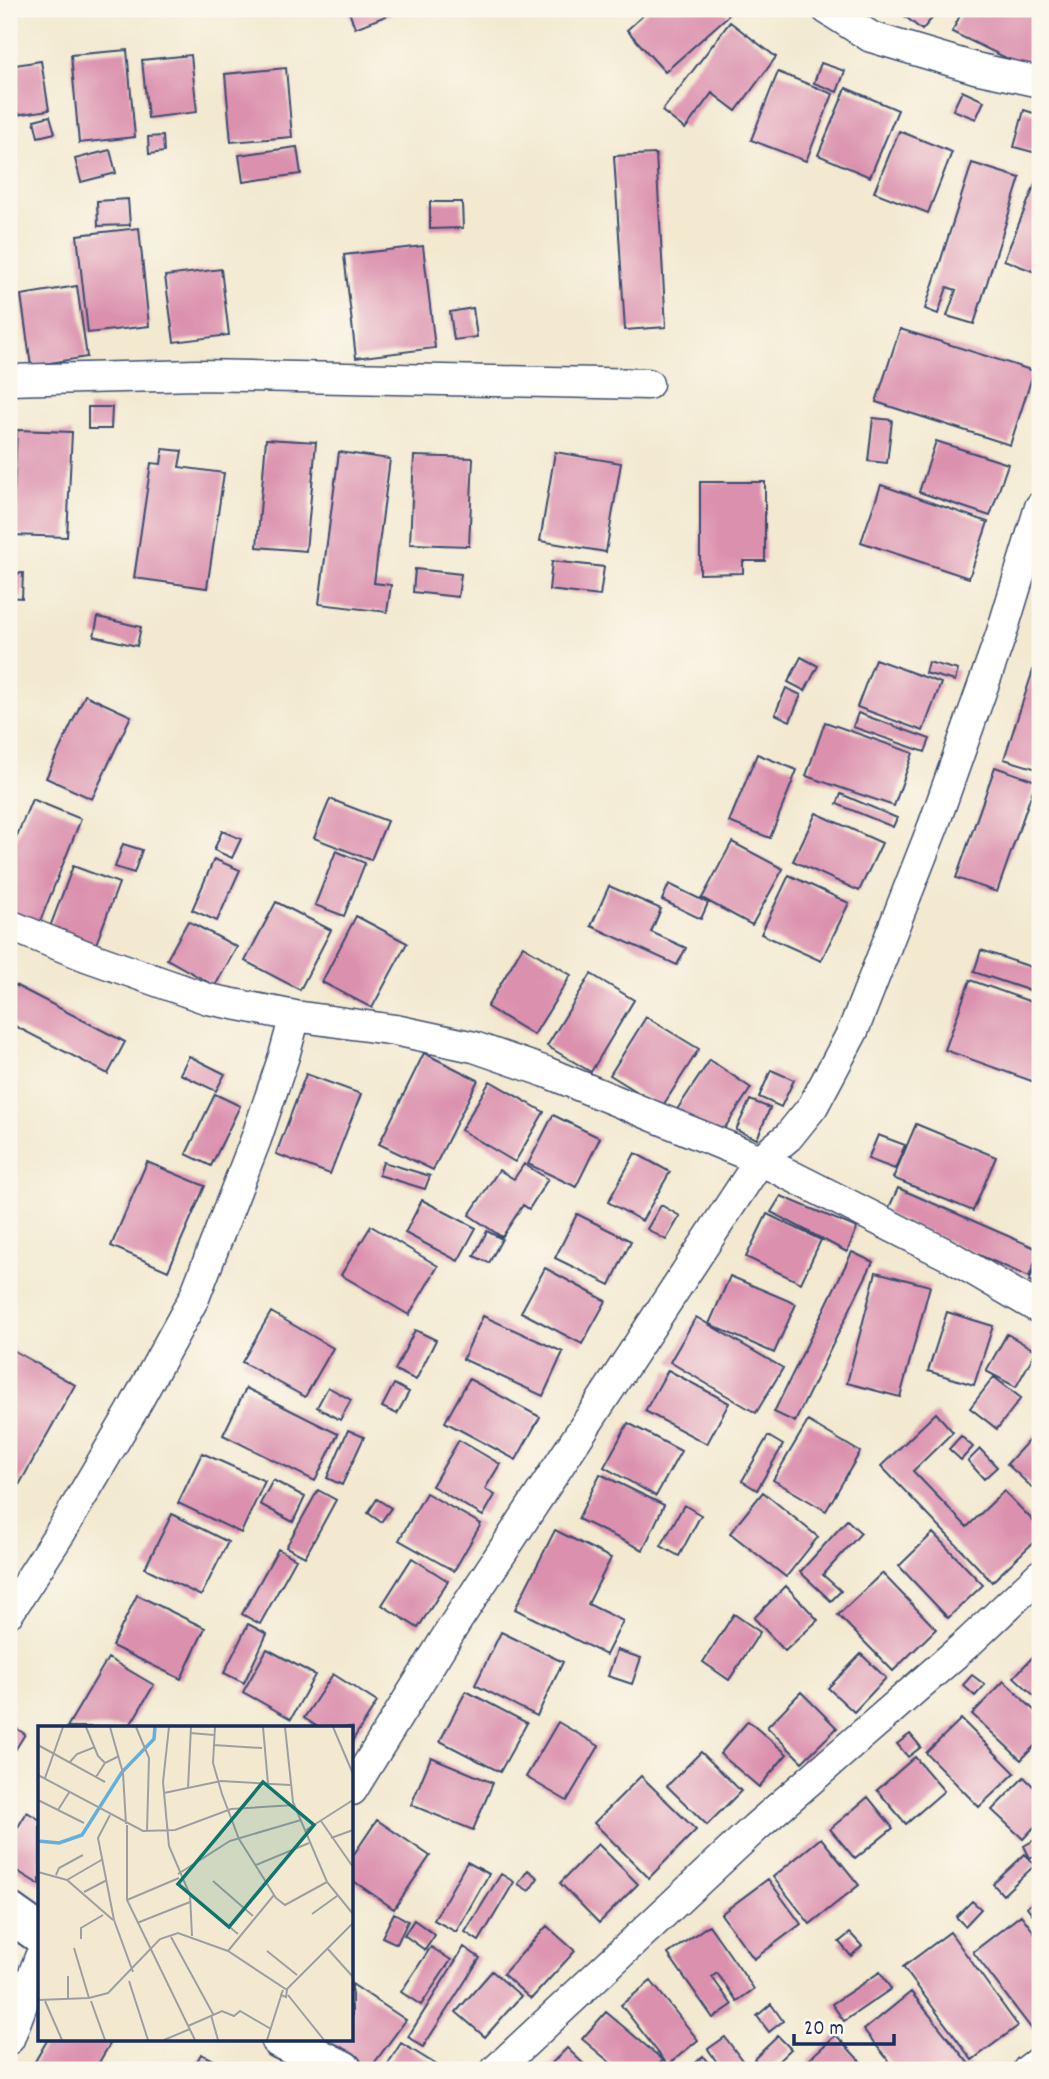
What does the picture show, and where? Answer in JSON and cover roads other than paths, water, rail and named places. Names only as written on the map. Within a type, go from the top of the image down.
[{"type":"street","points":[[827,9],[871,37],[975,68],[1040,82]]},
{"type":"street","points":[[9,380],[197,376],[648,384]]},
{"type":"street","points":[[354,1787],[456,1622],[760,1160],[788,1137],[813,1106],[853,1031],[934,824],[1000,635],[1040,507]]},
{"type":"street","points":[[9,925],[86,956],[208,999],[295,1016],[394,1030],[474,1047],[546,1072],[760,1160],[948,1255],[1040,1309]]},
{"type":"street","points":[[9,1612],[62,1530],[194,1298],[256,1139],[295,1016]]},
{"type":"street","points":[[496,2070],[755,1828],[970,1641],[1040,1575]]},
{"type":"street","points":[[9,1912],[38,1933]]},
{"type":"street","points":[[9,2039],[38,1962]]},
{"type":"street","points":[[282,2040],[343,2070]]},
{"type":"street","points":[[1028,2070],[1040,2061]]}]
